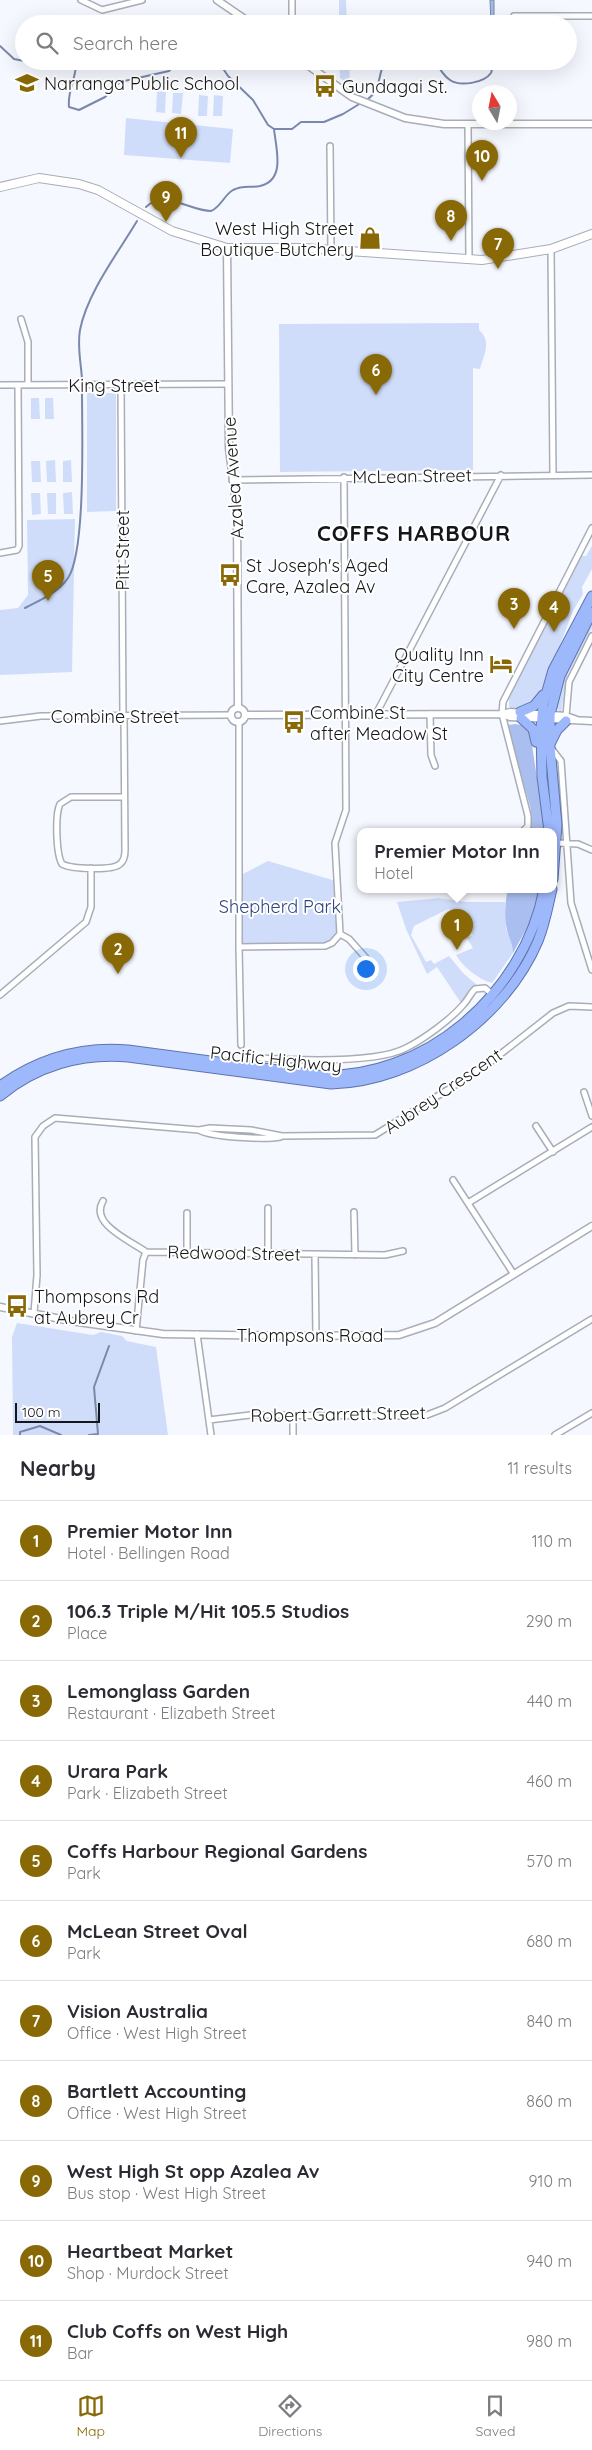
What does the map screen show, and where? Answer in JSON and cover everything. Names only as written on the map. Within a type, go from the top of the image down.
[{"type":"highway","points":[[542,777],[539,772],[534,731],[521,715],[534,706],[546,690],[553,670],[592,596]]},
{"type":"highway","points":[[557,861],[561,843],[555,800],[552,745],[546,717],[560,676],[592,612]]},
{"type":"highway","points":[[546,690],[542,777],[549,828]]},
{"type":"highway","points":[[552,745],[557,730],[566,718]]},
{"type":"highway","name":"Pacific Highway","points":[[0,1086],[21,1072],[46,1060],[71,1053],[102,1048],[147,1052],[316,1076],[365,1074],[402,1062],[433,1045],[496,997],[524,948],[535,921],[543,893]]},
{"type":"highway","name":"Pacific Highway","points":[[0,1096],[24,1078],[50,1066],[71,1060],[101,1056],[136,1058],[312,1082],[346,1083],[363,1081],[393,1073],[431,1055],[480,1020],[538,942],[551,893]]},
{"type":"main road","points":[[0,187],[39,178],[79,184],[98,190],[172,231],[227,248],[331,250],[490,259],[551,249],[592,234]]},
{"type":"street","points":[[81,0],[102,10],[142,0]]},
{"type":"street","points":[[217,0],[239,15]]},
{"type":"street","points":[[292,0],[292,15]]},
{"type":"street","points":[[577,16],[592,16]]},
{"type":"street","points":[[315,70],[352,96],[378,109],[424,122],[592,124]]},
{"type":"street","points":[[468,124],[469,259]]},
{"type":"street","points":[[330,146],[331,250]]},
{"type":"street","name":"Azalea Avenue","points":[[227,248],[228,448],[237,511],[238,708]]},
{"type":"street","points":[[551,249],[553,475]]},
{"type":"street","points":[[21,319],[28,342],[28,385]]},
{"type":"street","name":"King Street","points":[[0,385],[228,384]]},
{"type":"street","points":[[0,553],[17,550],[19,531],[18,385]]},
{"type":"street","name":"Pitt Street","points":[[121,385],[124,797]]},
{"type":"street","points":[[376,714],[501,475]]},
{"type":"street","name":"McLean Street","points":[[232,480],[592,475]]},
{"type":"street","points":[[239,947],[325,946],[332,943],[340,934],[335,843],[346,810],[344,477]]},
{"type":"street","points":[[526,828],[528,826],[528,816],[502,714],[505,696],[592,528]]},
{"type":"street","points":[[566,718],[570,682],[592,636]]},
{"type":"street","points":[[238,708],[244,710],[246,715],[244,720],[238,722],[233,720],[231,715],[233,710],[238,708]]},
{"type":"street","points":[[430,714],[431,755],[435,766]]},
{"type":"street","points":[[246,715],[502,714],[510,717],[521,715],[592,721]]},
{"type":"street","name":"Combine Street","points":[[0,720],[41,716],[231,715]]},
{"type":"street","points":[[238,722],[241,1045]]},
{"type":"street","points":[[71,797],[124,797],[124,860],[121,864],[113,867],[69,867],[60,861],[58,812],[60,804],[71,797]]},
{"type":"street","points":[[592,850],[578,844],[561,843],[570,903],[592,970]]},
{"type":"street","points":[[0,995],[86,922],[90,912],[91,868]]},
{"type":"street","points":[[340,934],[349,939],[374,967]]},
{"type":"street","points":[[258,1058],[348,1058],[389,1054],[405,1049],[460,1009],[475,989],[482,988],[496,997]]},
{"type":"street","name":"Aubrey Crescent","points":[[34,1313],[37,1275],[35,1137],[43,1126],[55,1118],[199,1130],[210,1128],[251,1130],[282,1136],[369,1137],[381,1133],[484,1067],[560,1008],[569,1006],[592,1008]]},
{"type":"street","points":[[584,1092],[592,1116]]},
{"type":"street","points":[[536,1126],[553,1152]]},
{"type":"street","points":[[468,1203],[592,1127]]},
{"type":"street","points":[[453,1180],[513,1274]]},
{"type":"street","points":[[103,1201],[99,1210],[103,1220],[146,1252]]},
{"type":"street","points":[[268,1208],[268,1253]]},
{"type":"street","points":[[354,1212],[355,1255]]},
{"type":"street","points":[[187,1213],[187,1252]]},
{"type":"street","name":"Thompsons Road","points":[[0,1307],[136,1331],[380,1337],[409,1333],[435,1322],[592,1226]]},
{"type":"street","name":"Redwood Street","points":[[136,1331],[143,1260],[146,1252],[385,1255],[402,1251]]},
{"type":"street","points":[[315,1255],[316,1336]]},
{"type":"street","name":"Robert Garrett Street","points":[[208,1420],[250,1415],[409,1416],[436,1412],[592,1319]]},
{"type":"street","points":[[197,1334],[211,1435]]},
{"type":"street","points":[[555,1435],[592,1412]]},
{"type":"street","points":[[292,1415],[292,1435]]},
{"type":"green space","points":[[339,0],[346,0],[347,15],[339,15]]},
{"type":"green space","points":[[340,70],[349,70],[350,85],[340,78]]},
{"type":"green space","points":[[157,91],[166,92],[165,113],[156,112]]},
{"type":"green space","points":[[173,93],[183,93],[181,114],[172,113]]},
{"type":"green space","points":[[199,95],[208,96],[207,116],[198,116]]},
{"type":"green space","points":[[214,95],[223,96],[222,116],[213,116]]},
{"type":"green space","points":[[126,118],[233,129],[230,163],[124,155]]},
{"type":"green space","points":[[479,323],[479,330],[485,339],[486,348],[480,369],[473,368],[473,470],[280,472],[279,324]]},
{"type":"green space","points":[[87,393],[116,393],[116,511],[87,512]]},
{"type":"green space","points":[[31,398],[39,398],[40,419],[31,419]]},
{"type":"green space","points":[[45,398],[53,398],[54,419],[45,419]]},
{"type":"green space","points":[[55,460],[56,482],[47,482],[46,461]]},
{"type":"green space","points":[[71,460],[72,482],[63,482],[63,461]]},
{"type":"green space","points":[[31,461],[40,461],[41,482],[32,482]]},
{"type":"green space","points":[[72,492],[73,514],[64,514],[63,493]]},
{"type":"green space","points":[[31,493],[40,493],[41,514],[32,515]]},
{"type":"green space","points":[[47,493],[56,493],[56,514],[48,514]]},
{"type":"green space","points":[[75,519],[72,672],[0,675],[0,610],[18,608],[28,595],[27,520]]},
{"type":"green space","points":[[592,546],[592,569],[582,587],[583,594],[573,611],[541,694],[525,708],[513,710],[509,706],[509,698],[582,556],[586,556]]},
{"type":"green space","points":[[592,619],[592,628],[568,674],[561,713],[556,707],[566,670]]},
{"type":"green space","name":"Shepherd Park","points":[[268,861],[336,881],[340,934],[325,946],[239,947],[239,876]]},
{"type":"green space","points":[[439,898],[466,902],[505,902],[506,929],[513,945],[513,953],[492,983],[481,979],[471,972],[456,955],[473,948],[467,938],[473,935],[459,911],[448,909],[414,926],[411,935],[426,962],[431,960],[434,964],[449,956],[463,973],[477,985],[461,1003],[437,967],[427,974],[406,929],[397,902]]},
{"type":"green space","points":[[17,1323],[93,1335],[101,1332],[122,1336],[127,1341],[156,1347],[168,1435],[13,1435],[12,1337]]},
{"type":"shaded area","points":[[490,0],[494,0],[494,15],[491,15]]},
{"type":"shaded area","points":[[508,725],[522,725],[530,732],[545,828],[529,828],[532,818],[530,806],[508,732]]},
{"type":"shaded area","points":[[507,893],[538,893],[534,915],[513,953],[505,920]]},
{"type":"waterway","points":[[0,46],[15,59]]},
{"type":"waterway","points":[[76,70],[69,95],[69,107],[79,110],[105,97],[120,82],[170,70]]},
{"type":"waterway","points":[[224,70],[253,100],[268,125],[274,129],[292,129],[301,122],[324,122],[343,114],[361,103]]},
{"type":"waterway","points":[[365,101],[377,88],[382,70]]},
{"type":"waterway","points":[[441,70],[450,80],[460,83],[472,83],[483,79],[491,73],[492,70]]},
{"type":"waterway","points":[[146,207],[153,202],[169,200],[211,211],[233,190],[268,183],[273,177],[278,163],[274,129]]},
{"type":"waterway","points":[[82,379],[79,342],[84,316],[96,288],[137,221]]},
{"type":"waterway","points":[[25,608],[59,588],[68,578],[74,564],[78,543],[82,490],[82,393]]},
{"type":"waterway","points":[[89,1435],[98,1434],[94,1387],[109,1346]]},
{"type":"waterway","points":[[20,1435],[20,1432],[40,1426],[61,1435]]},
{"type":"place","name":"Narranga Public School","points":[[27,83]]},
{"type":"place","name":"Gundagai St.","points":[[325,86]]},
{"type":"place","name":"Club Coffs on West High","points":[[181,158]]},
{"type":"place","name":"Heartbeat Market","points":[[482,181]]},
{"type":"place","name":"West High St opp Azalea Av","points":[[166,222]]},
{"type":"place","name":"West High Street Boutique Butchery","points":[[370,238]]},
{"type":"place","name":"Bartlett Accounting","points":[[451,241]]},
{"type":"place","name":"Vision Australia","points":[[498,269]]},
{"type":"place","name":"McLean Street Oval","points":[[376,395]]},
{"type":"place","name":"St Joseph's Aged Care, Azalea Av","points":[[230,575]]},
{"type":"place","name":"Coffs Harbour Regional Gardens","points":[[48,601]]},
{"type":"place","name":"Lemonglass Garden","points":[[514,629]]},
{"type":"place","name":"Urara Park","points":[[554,632]]},
{"type":"place","name":"Quality Inn City Centre","points":[[501,664]]},
{"type":"place","name":"Combine St after Meadow St","points":[[294,722]]},
{"type":"place","name":"Premier Motor Inn","points":[[457,950]]},
{"type":"place","name":"106.3 Triple M/Hit 105.5 Studios","points":[[118,974]]},
{"type":"place","name":"Thompsons Rd at Aubrey Cr","points":[[17,1306]]},
{"type":"district","name":"COFFS HARBOUR","points":[[414,533]]}]
